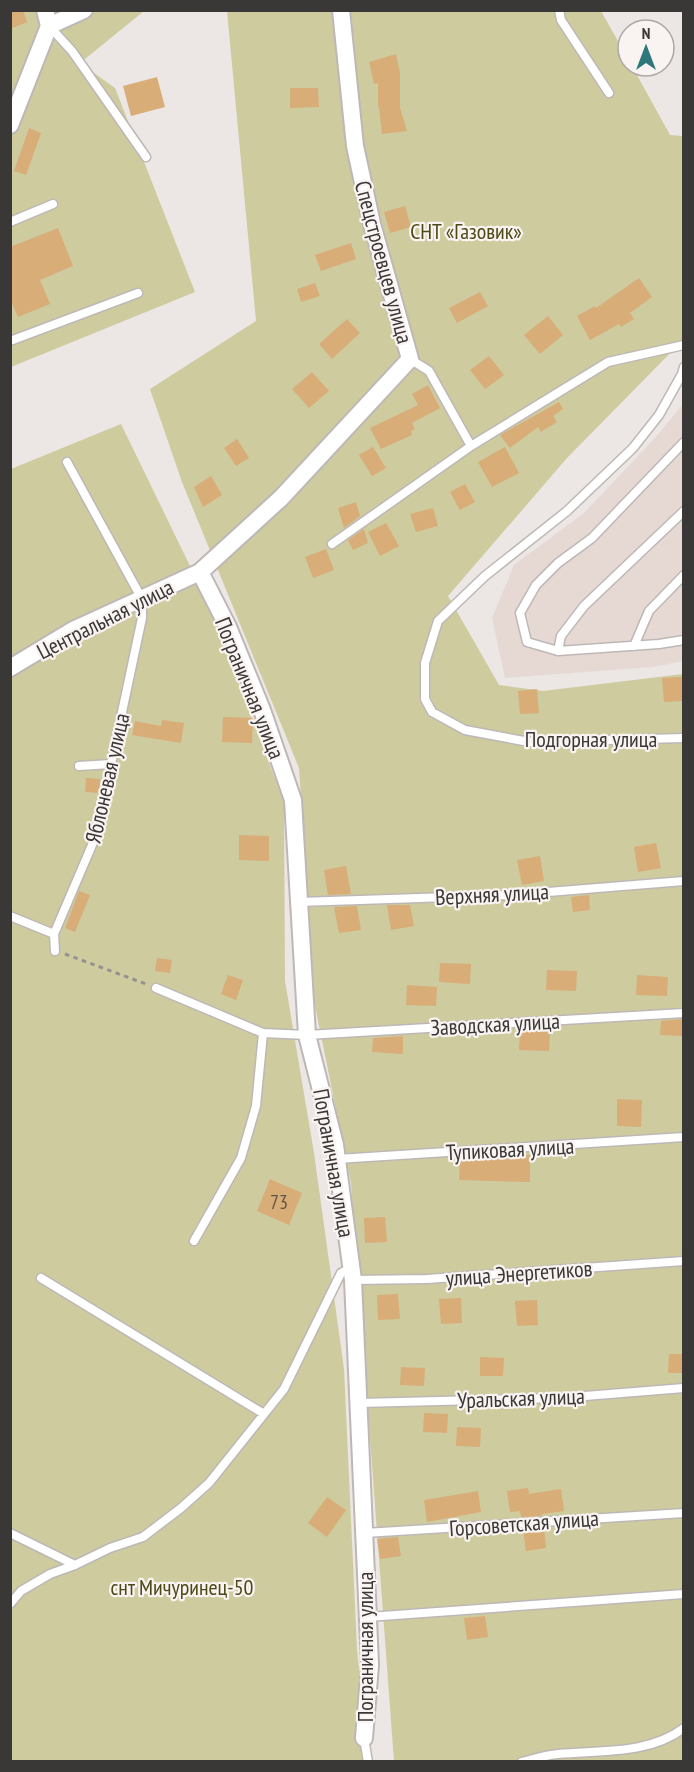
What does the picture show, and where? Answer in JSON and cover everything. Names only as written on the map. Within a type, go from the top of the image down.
[{"type":"street","points":[[10,125],[47,18],[84,10]]},
{"type":"street","name":"Спецстроевцев улица","points":[[201,572],[281,498],[410,359],[372,224],[355,146],[341,10]]},
{"type":"street","name":"Центральная улица","points":[[10,668],[73,630],[201,572]]},
{"type":"street","name":"Пограничная улица","points":[[201,572],[228,627],[258,700],[293,800],[307,1035],[337,1159],[352,1274],[370,1665],[364,1738]]},
{"type":"lane","points":[[559,10],[561,20],[609,93]]},
{"type":"lane","points":[[47,18],[146,156]]},
{"type":"lane","points":[[10,222],[53,204]]},
{"type":"lane","points":[[10,341],[138,293]]},
{"type":"lane","points":[[332,544],[471,446],[608,362],[684,345]]},
{"type":"lane","points":[[410,359],[429,371],[471,446]]},
{"type":"lane","name":"Подгорная улица","points":[[684,367],[659,416],[633,448],[567,510],[485,576],[438,621],[425,663],[425,699],[432,712],[465,730],[529,742],[684,738]]},
{"type":"lane","points":[[684,442],[592,538],[558,563],[536,585],[520,614],[527,642],[558,651],[684,640]]},
{"type":"lane","points":[[67,462],[142,599]]},
{"type":"lane","points":[[558,651],[561,636],[584,606],[684,511]]},
{"type":"lane","points":[[634,646],[649,611],[684,574]]},
{"type":"lane","name":"Яблоневая улица","points":[[55,951],[54,934],[98,831],[142,618],[142,599]]},
{"type":"lane","points":[[79,766],[111,764]]},
{"type":"lane","name":"Верхняя улица","points":[[300,902],[511,895],[684,881]]},
{"type":"lane","points":[[10,916],[54,934]]},
{"type":"lane","points":[[156,988],[263,1033],[256,1106],[241,1158],[194,1241]]},
{"type":"lane","name":"Заводская улица","points":[[263,1033],[307,1035],[684,1013]]},
{"type":"lane","name":"Тупиковая улица","points":[[337,1159],[684,1137]]},
{"type":"lane","name":"улица Энергетиков","points":[[352,1274],[427,1280],[684,1261]]},
{"type":"lane","points":[[10,1604],[21,1591],[50,1574],[110,1548],[143,1537],[209,1483],[284,1389],[341,1273],[352,1274]]},
{"type":"lane","points":[[41,1278],[264,1414]]},
{"type":"lane","name":"Уральская улица","points":[[359,1403],[560,1398],[684,1388]]},
{"type":"lane","name":"Горсоветская улица","points":[[365,1533],[684,1513]]},
{"type":"lane","points":[[10,1533],[75,1565]]},
{"type":"lane","points":[[368,1617],[684,1594]]},
{"type":"lane","points":[[522,1761],[555,1754],[632,1750],[675,1734],[684,1728]]},
{"type":"lane","points":[[364,1738],[368,1761]]},
{"type":"path","points":[[55,951],[156,988]]},
{"type":"shaded area","points":[[683,404],[683,661],[653,667],[505,678],[492,618],[514,565],[584,513],[656,437]]},
{"type":"green space","points":[[11,11],[144,11],[80,63],[115,88],[195,292],[11,367]]},
{"type":"green space","name":"СНТ «Газовик»","points":[[227,11],[601,11],[616,38],[616,78],[639,78],[670,135],[683,136],[683,340],[567,458],[448,596],[499,685],[543,691],[683,674],[683,1761],[394,1761],[351,1183],[315,1006],[299,768],[182,482],[150,389],[256,321]]},
{"type":"green space","name":"снт Мичуринец-50","points":[[121,424],[207,601],[284,802],[285,981],[314,1153],[344,1369],[357,1649],[368,1761],[11,1762],[11,469]]},
{"type":"building","points":[[10,10],[23,10],[27,22],[10,29]]},
{"type":"building","points":[[396,54],[400,73],[400,108],[407,131],[382,134],[378,107],[378,83],[374,84],[369,62]]},
{"type":"building","points":[[157,77],[165,107],[131,116],[123,86]]},
{"type":"building","points":[[290,88],[318,88],[319,107],[290,108]]},
{"type":"building","points":[[29,128],[41,133],[26,175],[14,171]]},
{"type":"building","points":[[405,206],[411,227],[390,233],[384,212]]},
{"type":"building","points":[[58,228],[73,266],[40,280],[50,304],[18,317],[10,299],[10,247]]},
{"type":"building","points":[[351,243],[356,259],[321,271],[315,255]]},
{"type":"building","points":[[639,278],[652,297],[630,313],[634,319],[621,327],[619,324],[590,340],[577,316],[595,306],[596,308]]},
{"type":"building","points":[[315,283],[320,296],[301,302],[297,289]]},
{"type":"building","points":[[480,292],[488,306],[457,323],[449,308]]},
{"type":"building","points":[[548,316],[563,335],[540,354],[524,335]]},
{"type":"building","points":[[347,319],[360,333],[332,359],[319,344]]},
{"type":"building","points":[[489,356],[504,375],[485,389],[470,370]]},
{"type":"building","points":[[312,372],[329,391],[309,408],[292,389]]},
{"type":"building","points":[[428,385],[440,408],[412,423],[415,429],[411,431],[412,435],[381,449],[370,428],[418,405],[412,394]]},
{"type":"building","points":[[559,402],[563,409],[553,416],[557,422],[541,432],[538,427],[510,448],[500,435]]},
{"type":"building","points":[[237,439],[249,458],[236,466],[224,448]]},
{"type":"building","points":[[373,447],[386,468],[372,476],[359,455]]},
{"type":"building","points":[[505,447],[519,473],[492,487],[478,462]]},
{"type":"building","points":[[211,476],[222,495],[203,507],[194,487]]},
{"type":"building","points":[[465,484],[475,502],[460,510],[450,492]]},
{"type":"building","points":[[356,502],[360,516],[344,528],[338,508]]},
{"type":"building","points":[[433,508],[438,526],[416,532],[410,514]]},
{"type":"building","points":[[386,523],[399,546],[380,556],[368,532]]},
{"type":"building","points":[[364,529],[368,543],[353,550],[348,540]]},
{"type":"building","points":[[326,549],[334,570],[313,578],[305,557]]},
{"type":"building","points":[[682,677],[683,701],[664,702],[662,678]]},
{"type":"building","points":[[537,689],[539,713],[520,714],[518,691]]},
{"type":"building","points":[[223,717],[253,718],[252,743],[222,742]]},
{"type":"building","points":[[162,720],[184,723],[181,743],[132,735],[135,721],[161,726]]},
{"type":"building","points":[[86,778],[100,779],[99,793],[85,792]]},
{"type":"building","points":[[239,835],[269,836],[269,861],[239,860]]},
{"type":"building","points":[[656,843],[661,868],[638,872],[634,847]]},
{"type":"building","points":[[540,856],[544,881],[522,885],[517,860]]},
{"type":"building","points":[[346,866],[351,894],[328,895],[324,870]]},
{"type":"building","points":[[79,891],[90,895],[75,932],[65,928]]},
{"type":"building","points":[[589,895],[590,910],[573,912],[571,897]]},
{"type":"building","points":[[387,905],[410,905],[414,926],[391,930]]},
{"type":"building","points":[[357,906],[361,930],[339,933],[334,907]]},
{"type":"building","points":[[157,958],[172,960],[170,973],[155,971]]},
{"type":"building","points":[[440,963],[471,964],[470,984],[439,982]]},
{"type":"building","points":[[547,970],[577,971],[576,991],[546,990]]},
{"type":"building","points":[[228,975],[243,980],[236,1000],[221,994]]},
{"type":"building","points":[[637,975],[668,977],[667,996],[636,995]]},
{"type":"building","points":[[407,985],[437,987],[436,1006],[406,1005]]},
{"type":"building","points":[[684,1019],[684,1036],[660,1035],[661,1021]]},
{"type":"building","points":[[520,1030],[550,1031],[549,1051],[519,1050]]},
{"type":"building","points":[[403,1036],[403,1054],[372,1052],[373,1038]]},
{"type":"building","points":[[617,1099],[642,1100],[641,1127],[617,1126]]},
{"type":"building","points":[[530,1155],[530,1182],[459,1180],[460,1158]]},
{"type":"building","points":[[270,1179],[302,1193],[289,1225],[257,1211]]},
{"type":"building","points":[[385,1217],[387,1242],[365,1243],[364,1218]]},
{"type":"building","points":[[398,1294],[400,1319],[378,1320],[377,1295]]},
{"type":"building","points":[[461,1298],[462,1323],[441,1324],[439,1299]]},
{"type":"building","points":[[537,1300],[538,1325],[517,1326],[515,1301]]},
{"type":"building","points":[[669,1354],[684,1354],[684,1373],[668,1373]]},
{"type":"building","points":[[480,1357],[504,1358],[503,1376],[480,1376]]},
{"type":"building","points":[[401,1367],[425,1368],[424,1386],[400,1385]]},
{"type":"building","points":[[424,1413],[448,1414],[447,1433],[423,1432]]},
{"type":"building","points":[[457,1427],[481,1428],[480,1447],[456,1446]]},
{"type":"building","points":[[528,1488],[529,1494],[561,1489],[564,1511],[542,1514],[542,1516],[521,1517],[520,1511],[510,1512],[507,1491]]},
{"type":"building","points":[[478,1491],[481,1512],[427,1522],[424,1500]]},
{"type":"building","points":[[327,1497],[346,1510],[327,1537],[308,1523]]},
{"type":"building","points":[[544,1528],[546,1548],[526,1551],[523,1529]]},
{"type":"building","points":[[398,1537],[401,1556],[380,1559],[377,1539]]},
{"type":"building","points":[[485,1616],[488,1637],[467,1640],[464,1618]]}]
